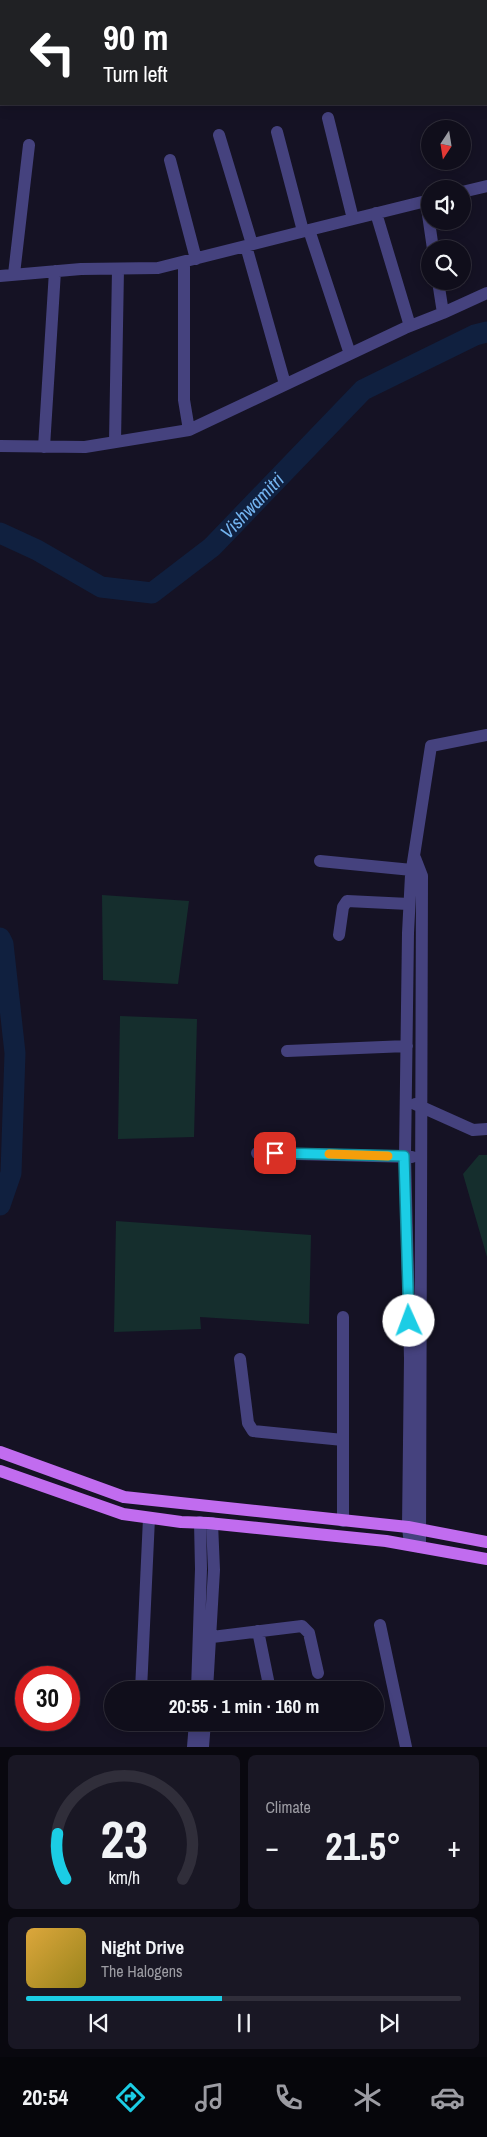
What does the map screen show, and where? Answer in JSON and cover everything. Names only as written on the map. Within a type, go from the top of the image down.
[{"type":"main road","points":[[0,1452],[124,1497],[414,1529],[487,1542]]},
{"type":"main road","points":[[0,1471],[123,1514],[415,1546],[487,1559]]},
{"type":"main road","points":[[209,1523],[216,1507]]},
{"type":"street","points":[[328,118],[353,219]]},
{"type":"street","points":[[277,132],[306,230],[350,354]]},
{"type":"street","points":[[219,135],[284,384]]},
{"type":"street","points":[[14,274],[29,145]]},
{"type":"street","points":[[170,160],[190,260],[184,400],[189,430]]},
{"type":"street","points":[[471,190],[487,186]]},
{"type":"street","points":[[0,276],[55,271],[158,268],[421,202]]},
{"type":"street","points":[[376,213],[410,326]]},
{"type":"street","points":[[115,442],[118,269]]},
{"type":"street","points":[[44,447],[55,271]]},
{"type":"street","points":[[439,290],[443,313]]},
{"type":"street","points":[[0,446],[85,447],[189,430],[410,326],[487,293]]},
{"type":"street","points":[[415,1546],[416,1358],[414,1283],[404,1156],[409,904],[413,864],[431,746],[487,735]]},
{"type":"street","points":[[320,862],[413,864]]},
{"type":"street","points":[[413,864],[422,876],[421,1158],[414,1283]]},
{"type":"street","points":[[339,936],[343,907],[347,901],[409,904]]},
{"type":"street","points":[[287,1051],[407,1046]]},
{"type":"street","points":[[406,1101],[473,1130],[487,1129]]},
{"type":"street","points":[[257,1152],[421,1158]]},
{"type":"street","points":[[343,1318],[343,1521]]},
{"type":"street","points":[[240,1359],[248,1423],[253,1431],[343,1440]]},
{"type":"street","points":[[141,1681],[149,1518]]},
{"type":"street","points":[[198,1681],[214,1570],[209,1523]]},
{"type":"street","points":[[380,1625],[406,1747]]},
{"type":"street","points":[[205,1638],[298,1626],[306,1629],[309,1633],[318,1673]]},
{"type":"street","points":[[258,1631],[268,1681]]},
{"type":"street","points":[[205,1638],[207,1681]]},
{"type":"street","points":[[193,1747],[194,1731]]},
{"type":"street","points":[[203,1747],[204,1731]]},
{"type":"green space","points":[[102,895],[189,901],[178,984],[103,980]]},
{"type":"green space","points":[[120,1016],[197,1019],[194,1137],[118,1139]]},
{"type":"green space","points":[[479,1155],[487,1155],[487,1257],[463,1174]]},
{"type":"green space","points":[[116,1221],[311,1235],[309,1324],[200,1317],[201,1329],[114,1332]]},
{"type":"waterway","name":"Vishwamitri","points":[[0,533],[37,550],[101,587],[152,593],[212,547],[363,390],[475,335],[487,332]]},
{"type":"waterway","name":"Vishwamitri","points":[[0,938],[3,944],[15,1053],[11,1173],[0,1205]]},
{"type":"slow traffic","points":[[329,1154],[388,1156]]},
{"type":"route","points":[[275,1153],[404,1156],[409,1321]]}]
